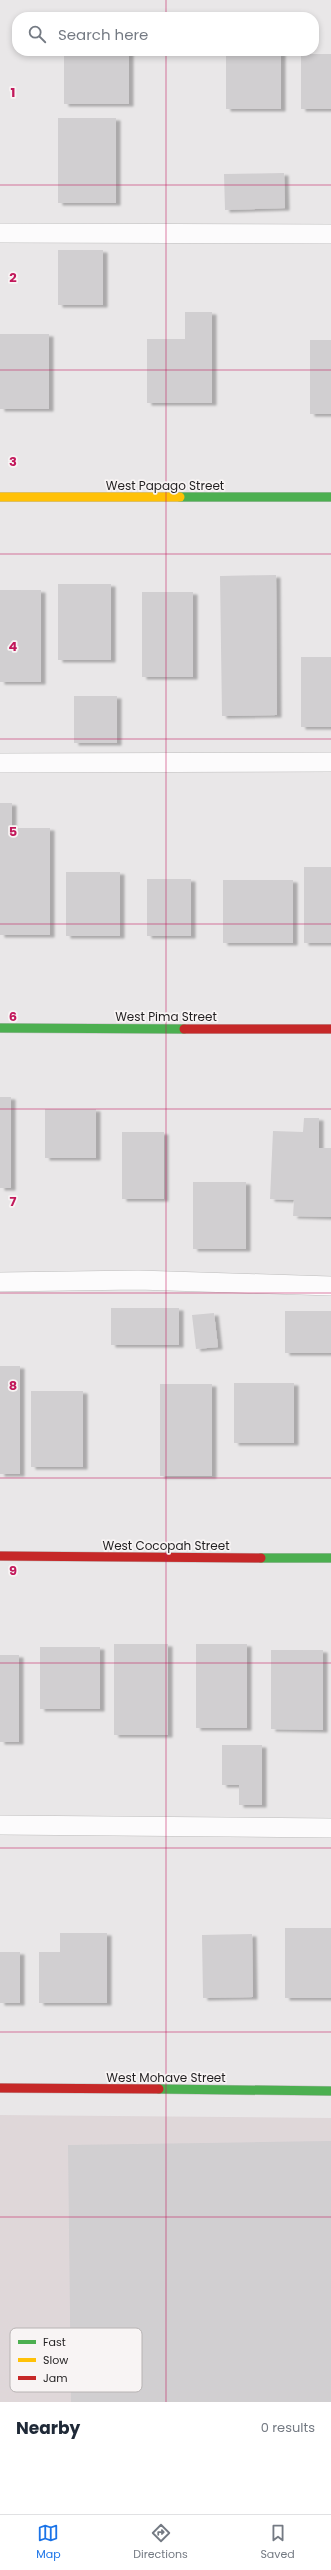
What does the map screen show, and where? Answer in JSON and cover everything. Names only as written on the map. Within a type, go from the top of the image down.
[{"type":"street","name":"West Papago Street","points":[[0,497],[331,497]]},
{"type":"street","name":"West Pima Street","points":[[0,1028],[331,1029]]},
{"type":"street","name":"West Cocopah Street","points":[[0,1556],[331,1558]]},
{"type":"street","name":"West Mohave Street","points":[[0,2088],[331,2090]]},
{"type":"lane","points":[[0,233],[331,234]]},
{"type":"lane","points":[[0,762],[331,762]]},
{"type":"lane","points":[[0,1282],[138,1280],[331,1286]]},
{"type":"lane","points":[[0,1825],[331,1828]]},
{"type":"shaded area","points":[[0,2115],[331,2118],[331,2402],[0,2402]]},
{"type":"building","points":[[331,54],[331,109],[301,109],[301,56]]},
{"type":"building","points":[[64,56],[129,56],[129,104],[64,104]]},
{"type":"building","points":[[226,56],[281,56],[281,109],[226,109]]},
{"type":"building","points":[[58,118],[116,118],[116,203],[58,203]]},
{"type":"building","points":[[284,173],[285,208],[225,210],[224,174]]},
{"type":"building","points":[[58,250],[103,250],[103,305],[58,305]]},
{"type":"building","points":[[185,312],[212,312],[212,403],[147,403],[147,339],[185,339]]},
{"type":"building","points":[[0,334],[49,334],[49,409],[0,409]]},
{"type":"building","points":[[310,340],[331,340],[331,414],[310,414]]},
{"type":"building","points":[[276,575],[277,715],[222,716],[220,576]]},
{"type":"building","points":[[58,584],[111,584],[111,660],[58,660]]},
{"type":"building","points":[[0,590],[41,590],[41,682],[0,682]]},
{"type":"building","points":[[142,592],[193,592],[193,677],[142,677]]},
{"type":"building","points":[[301,657],[331,657],[331,727],[301,727]]},
{"type":"building","points":[[74,696],[117,696],[117,743],[74,743]]},
{"type":"building","points":[[0,803],[12,803],[12,828],[50,828],[50,935],[0,935]]},
{"type":"building","points":[[304,867],[331,867],[331,943],[304,943]]},
{"type":"building","points":[[66,872],[120,872],[120,936],[66,936]]},
{"type":"building","points":[[147,879],[191,879],[191,936],[147,936]]},
{"type":"building","points":[[223,880],[293,880],[293,943],[223,943]]},
{"type":"building","points":[[0,1097],[11,1097],[11,1188],[0,1188]]},
{"type":"building","points":[[45,1109],[96,1109],[96,1158],[45,1158]]},
{"type":"building","points":[[304,1118],[319,1118],[319,1148],[331,1148],[331,1217],[293,1216],[294,1200],[270,1199],[273,1131],[303,1132]]},
{"type":"building","points":[[122,1132],[164,1132],[164,1199],[122,1199]]},
{"type":"building","points":[[193,1182],[246,1182],[246,1249],[193,1249]]},
{"type":"building","points":[[111,1308],[179,1308],[179,1345],[111,1345]]},
{"type":"building","points":[[285,1311],[331,1311],[331,1353],[285,1353]]},
{"type":"building","points":[[214,1313],[218,1347],[196,1349],[192,1315]]},
{"type":"building","points":[[0,1366],[20,1366],[20,1474],[0,1474]]},
{"type":"building","points":[[234,1383],[294,1383],[294,1443],[234,1443]]},
{"type":"building","points":[[160,1384],[212,1384],[212,1476],[160,1476]]},
{"type":"building","points":[[31,1391],[83,1391],[83,1467],[31,1467]]},
{"type":"building","points":[[114,1644],[168,1644],[168,1735],[114,1735]]},
{"type":"building","points":[[196,1644],[247,1644],[247,1728],[196,1728]]},
{"type":"building","points":[[40,1647],[100,1647],[100,1709],[40,1709]]},
{"type":"building","points":[[271,1650],[323,1650],[323,1730],[271,1729]]},
{"type":"building","points":[[0,1655],[19,1655],[19,1742],[0,1742]]},
{"type":"building","points":[[222,1745],[262,1745],[262,1805],[239,1805],[239,1785],[222,1785]]},
{"type":"building","points":[[285,1928],[331,1928],[331,1998],[285,1998]]},
{"type":"building","points":[[60,1933],[107,1933],[107,2003],[39,2003],[39,1952],[60,1952]]},
{"type":"building","points":[[252,1934],[253,1997],[203,1998],[202,1935]]},
{"type":"building","points":[[0,1952],[20,1952],[20,2003],[0,2003]]},
{"type":"building","points":[[331,2141],[331,2402],[71,2402],[71,2392],[142,2392],[142,2328],[70,2328],[68,2145]]},
{"type":"traffic: fast","points":[[180,497],[331,497]]},
{"type":"traffic: fast","points":[[0,1028],[184,1029]]},
{"type":"traffic: fast","points":[[261,1558],[331,1558]]},
{"type":"traffic: fast","points":[[159,2089],[331,2091]]},
{"type":"traffic: slow","points":[[0,497],[180,497]]},
{"type":"traffic: jam","points":[[184,1029],[331,1029]]},
{"type":"traffic: jam","points":[[0,1556],[261,1558]]},
{"type":"traffic: jam","points":[[0,2088],[159,2089]]}]
